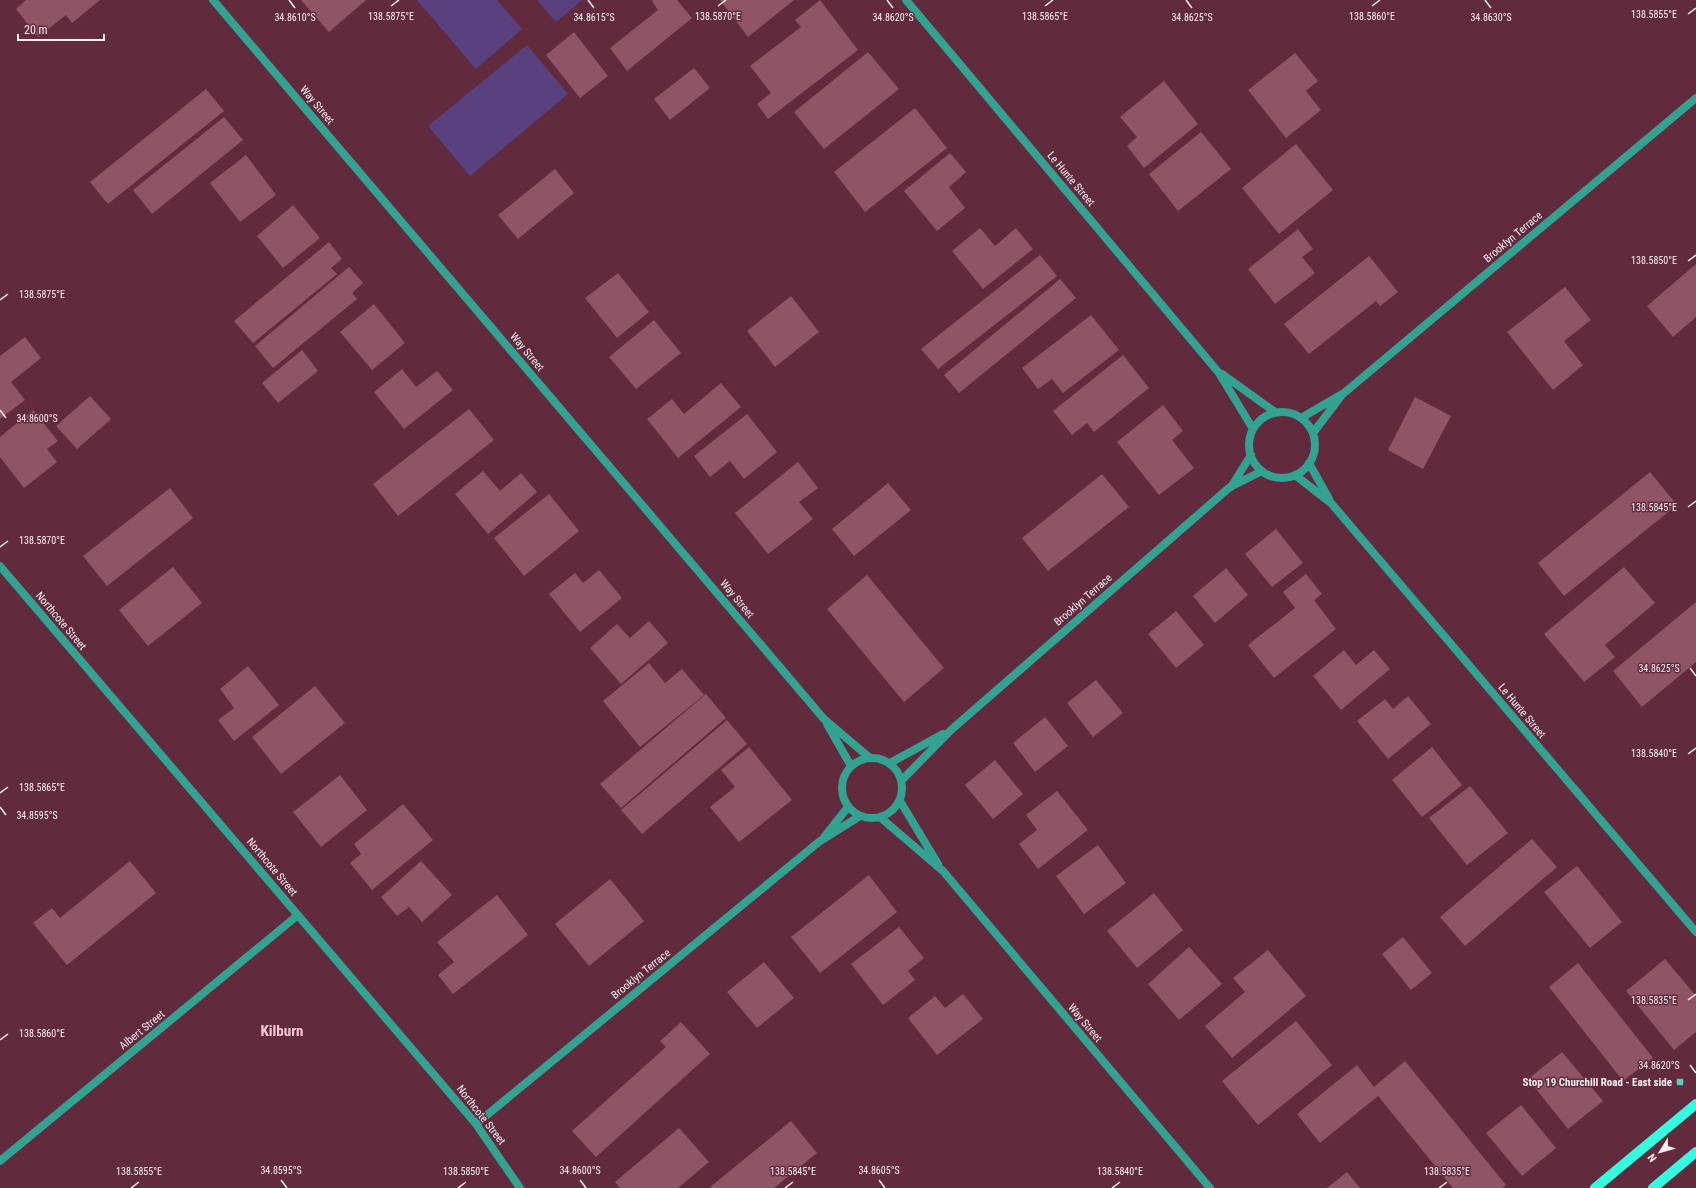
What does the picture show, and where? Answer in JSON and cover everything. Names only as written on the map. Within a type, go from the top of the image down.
[{"type":"main road","points":[[1595,1188],[1696,1104]]},
{"type":"main road","points":[[1653,1188],[1696,1152]]},
{"type":"street","name":"Way Street","points":[[213,0],[824,719],[870,758]]},
{"type":"street","name":"Le Hunte Street","points":[[906,0],[1219,372],[1252,429]]},
{"type":"street","name":"Brooklyn Terrace","points":[[1301,418],[1344,393],[1696,98]]},
{"type":"street","name":"Le Hunte Street","points":[[1219,372],[1275,412]]},
{"type":"street","name":"Brooklyn Terrace","points":[[1313,434],[1344,393]]},
{"type":"street","points":[[1275,412],[1289,412],[1301,418],[1313,434],[1315,444],[1314,454],[1309,463],[1295,475],[1278,477],[1270,475],[1262,471],[1255,464],[1251,455],[1249,446],[1252,429],[1262,418],[1275,412]]},
{"type":"street","name":"Brooklyn Terrace","points":[[1230,487],[1251,455]]},
{"type":"street","name":"Le Hunte Street","points":[[1309,463],[1331,503],[1696,932]]},
{"type":"street","name":"Brooklyn Terrace","points":[[902,780],[951,730],[1230,487],[1262,471]]},
{"type":"street","name":"Le Hunte Street","points":[[1295,475],[1331,503]]},
{"type":"street","name":"Northcote Street","points":[[0,566],[476,1124],[520,1188]]},
{"type":"street","name":"Way Street","points":[[824,719],[851,766]]},
{"type":"street","name":"Brooklyn Terrace","points":[[890,763],[951,730]]},
{"type":"street","points":[[870,758],[880,759],[890,763],[897,770],[902,780],[900,800],[894,809],[881,818],[870,819],[860,816],[848,807],[843,797],[842,787],[844,777],[851,766],[860,760],[870,758]]},
{"type":"street","name":"Way Street","points":[[900,800],[943,871],[1210,1188]]},
{"type":"street","name":"Brooklyn Terrace","points":[[820,841],[848,807]]},
{"type":"street","name":"Brooklyn Terrace","points":[[476,1124],[820,841],[860,816]]},
{"type":"street","name":"Way Street","points":[[881,818],[943,871]]},
{"type":"street","name":"Albert Street","points":[[0,1161],[298,915]]},
{"type":"shaded area","points":[[417,0],[497,0],[522,29],[476,69]]},
{"type":"shaded area","points":[[537,0],[582,0],[556,22]]},
{"type":"shaded area","points":[[527,45],[568,94],[470,176],[428,126]]},
{"type":"building","points":[[26,0],[100,0],[72,23],[66,15],[38,37],[16,9]]},
{"type":"building","points":[[301,0],[366,0],[329,32]]},
{"type":"building","points":[[677,0],[692,18],[627,71],[610,48],[658,10],[652,1]]},
{"type":"building","points":[[720,0],[794,0],[748,37]]},
{"type":"building","points":[[820,0],[858,50],[768,119],[757,104],[771,93],[750,66],[801,27],[795,20]]},
{"type":"building","points":[[574,32],[608,76],[580,98],[546,55]]},
{"type":"building","points":[[868,52],[899,89],[824,149],[794,112]]},
{"type":"building","points":[[1295,53],[1318,81],[1306,91],[1321,110],[1286,138],[1248,90]]},
{"type":"building","points":[[694,68],[710,88],[670,120],[654,99]]},
{"type":"building","points":[[1164,81],[1198,124],[1144,168],[1127,146],[1137,137],[1120,117]]},
{"type":"building","points":[[206,89],[224,111],[108,204],[90,182]]},
{"type":"building","points":[[915,108],[947,148],[865,212],[834,172]]},
{"type":"building","points":[[224,117],[243,140],[152,214],[133,190]]},
{"type":"building","points":[[1201,132],[1231,169],[1178,211],[1149,174]]},
{"type":"building","points":[[1296,144],[1333,190],[1279,234],[1242,188]]},
{"type":"building","points":[[950,153],[966,172],[949,187],[965,208],[937,231],[904,191]]},
{"type":"building","points":[[246,155],[276,195],[240,222],[210,183]]},
{"type":"building","points":[[555,169],[574,193],[518,239],[498,215]]},
{"type":"building","points":[[293,205],[320,238],[283,268],[257,236]]},
{"type":"building","points":[[980,228],[995,246],[1016,228],[1033,249],[983,289],[952,251]]},
{"type":"building","points":[[1298,229],[1313,249],[1302,257],[1315,273],[1275,304],[1248,269]]},
{"type":"building","points":[[329,242],[342,259],[331,268],[337,274],[253,343],[234,321]]},
{"type":"building","points":[[1040,255],[1057,276],[938,369],[921,349]]},
{"type":"building","points":[[1369,256],[1398,292],[1380,306],[1376,301],[1309,354],[1284,324]]},
{"type":"building","points":[[1696,264],[1696,317],[1673,337],[1647,306]]},
{"type":"building","points":[[349,267],[363,283],[352,293],[357,299],[273,368],[255,346]]},
{"type":"building","points":[[618,273],[649,312],[617,338],[585,298]]},
{"type":"building","points":[[1060,279],[1076,298],[959,393],[944,375]]},
{"type":"building","points":[[1565,287],[1591,320],[1564,341],[1583,365],[1553,390],[1507,332]]},
{"type":"building","points":[[791,296],[819,332],[775,367],[747,331]]},
{"type":"building","points":[[374,304],[405,343],[372,370],[340,332]]},
{"type":"building","points":[[1091,315],[1119,350],[1063,393],[1052,379],[1038,389],[1022,368]]},
{"type":"building","points":[[654,320],[681,353],[636,389],[609,357]]},
{"type":"building","points":[[25,337],[41,358],[11,382],[25,400],[0,419],[0,356]]},
{"type":"building","points":[[302,350],[318,371],[278,403],[262,383]]},
{"type":"building","points":[[1123,355],[1149,388],[1094,432],[1087,423],[1072,435],[1053,411]]},
{"type":"building","points":[[402,369],[416,387],[437,371],[453,390],[404,429],[374,392]]},
{"type":"building","points":[[721,383],[741,407],[678,458],[647,419],[672,399],[684,414]]},
{"type":"building","points":[[90,396],[111,419],[77,449],[56,426]]},
{"type":"building","points":[[1415,397],[1451,416],[1423,469],[1388,450]]},
{"type":"building","points":[[1163,405],[1183,431],[1172,440],[1194,468],[1159,495],[1117,442]]},
{"type":"building","points":[[469,409],[494,440],[398,516],[373,484]]},
{"type":"building","points":[[33,410],[58,441],[47,449],[57,462],[24,488],[0,457],[0,437]]},
{"type":"building","points":[[747,414],[777,452],[744,479],[730,461],[710,477],[694,456]]},
{"type":"building","points":[[798,462],[818,488],[799,502],[813,519],[768,554],[735,513]]},
{"type":"building","points":[[483,471],[500,491],[521,473],[537,492],[488,534],[455,494]]},
{"type":"building","points":[[1650,472],[1677,505],[1564,596],[1538,563]]},
{"type":"building","points":[[1102,474],[1129,507],[1048,571],[1022,538]]},
{"type":"building","points":[[888,483],[911,510],[854,556],[832,529]]},
{"type":"building","points":[[170,488],[193,518],[107,586],[83,556]]},
{"type":"building","points":[[549,494],[579,531],[524,576],[494,538]]},
{"type":"building","points":[[1276,529],[1303,563],[1272,587],[1245,554]]},
{"type":"building","points":[[173,567],[202,603],[148,646],[119,610]]},
{"type":"building","points":[[1624,567],[1655,603],[1605,645],[1615,657],[1584,682],[1544,634]]},
{"type":"building","points":[[1226,568],[1248,595],[1215,623],[1193,596]]},
{"type":"building","points":[[599,570],[622,598],[580,632],[549,594],[575,573],[583,583]]},
{"type":"building","points":[[1306,574],[1322,594],[1314,600],[1336,629],[1274,678],[1248,645],[1295,608],[1283,592]]},
{"type":"building","points":[[867,575],[944,668],[904,702],[827,609]]},
{"type":"building","points":[[1696,602],[1696,662],[1642,707],[1613,671]]},
{"type":"building","points":[[1176,611],[1204,645],[1176,668],[1148,634]]},
{"type":"building","points":[[649,621],[668,643],[621,684],[590,648],[617,624],[630,638]]},
{"type":"building","points":[[1344,650],[1356,665],[1374,650],[1390,669],[1341,710],[1313,676]]},
{"type":"building","points":[[649,663],[665,683],[682,669],[704,695],[640,747],[603,701]]},
{"type":"building","points":[[248,666],[279,705],[234,741],[218,720],[234,708],[220,689]]},
{"type":"building","points":[[1096,680],[1123,713],[1093,737],[1067,703]]},
{"type":"building","points":[[315,686],[345,723],[281,774],[252,737]]},
{"type":"building","points":[[706,694],[726,718],[621,808],[600,784]]},
{"type":"building","points":[[1408,696],[1431,724],[1388,759],[1357,721],[1385,699],[1393,709]]},
{"type":"building","points":[[1045,717],[1068,746],[1035,772],[1013,743]]},
{"type":"building","points":[[727,720],[747,744],[642,834],[621,810]]},
{"type":"building","points":[[749,747],[792,800],[739,842],[710,807],[735,787],[721,770]]},
{"type":"building","points":[[1432,747],[1462,785],[1422,817],[1392,780]]},
{"type":"building","points":[[995,760],[1023,794],[993,819],[965,785]]},
{"type":"building","points":[[340,775],[367,810],[321,847],[293,812]]},
{"type":"building","points":[[1470,786],[1508,833],[1467,865],[1429,818]]},
{"type":"building","points":[[1057,791],[1088,830],[1038,869],[1019,844],[1037,830],[1026,815]]},
{"type":"building","points":[[403,804],[433,840],[372,890],[350,863],[361,854],[354,844]]},
{"type":"building","points":[[1532,839],[1557,867],[1465,946],[1440,917]]},
{"type":"building","points":[[1098,845],[1126,883],[1084,914],[1056,876]]},
{"type":"building","points":[[130,861],[156,893],[67,965],[33,923],[52,908],[60,918]]},
{"type":"building","points":[[421,861],[452,895],[422,922],[409,907],[397,916],[381,897]]},
{"type":"building","points":[[1577,866],[1622,922],[1590,948],[1544,892]]},
{"type":"building","points":[[869,875],[897,912],[820,973],[791,937]]},
{"type":"building","points":[[610,879],[644,921],[589,966],[555,924]]},
{"type":"building","points":[[1154,893],[1183,930],[1137,968],[1107,931]]},
{"type":"building","points":[[497,895],[528,935],[453,994],[438,975],[454,962],[437,942]]},
{"type":"building","points":[[899,927],[924,958],[908,971],[915,980],[883,1005],[851,964]]},
{"type":"building","points":[[1403,937],[1432,973],[1411,990],[1382,954]]},
{"type":"building","points":[[1189,947],[1222,984],[1179,1020],[1148,984]]},
{"type":"building","points":[[1268,950],[1306,996],[1232,1058],[1205,1026],[1245,992],[1233,978]]},
{"type":"building","points":[[1665,959],[1696,996],[1696,1032],[1674,1050],[1626,991]]},
{"type":"building","points":[[764,962],[794,998],[757,1028],[727,992]]},
{"type":"building","points":[[1578,963],[1653,1058],[1623,1081],[1549,987]]},
{"type":"building","points":[[963,994],[983,1019],[937,1055],[908,1018],[935,996],[945,1008]]},
{"type":"building","points":[[1296,1021],[1332,1065],[1258,1125],[1222,1081]]},
{"type":"building","points":[[681,1022],[710,1054],[596,1157],[572,1131],[666,1047],[660,1041]]},
{"type":"building","points":[[1562,1052],[1603,1101],[1568,1129],[1528,1079]]},
{"type":"building","points":[[1405,1061],[1506,1185],[1502,1188],[1453,1188],[1378,1096],[1320,1143],[1297,1114],[1357,1065],[1374,1087]]},
{"type":"building","points":[[1521,1105],[1556,1148],[1522,1176],[1486,1133]]},
{"type":"building","points":[[791,1121],[817,1153],[774,1188],[709,1188]]},
{"type":"building","points":[[679,1128],[709,1162],[678,1188],[620,1188],[615,1182]]},
{"type":"building","points":[[1347,1172],[1360,1188],[1327,1188]]},
{"type":"place","name":"Stop 19 Churchill Road - East side","points":[[1680,1082]]},
{"type":"district","name":"Kilburn","points":[[282,1031]]}]
